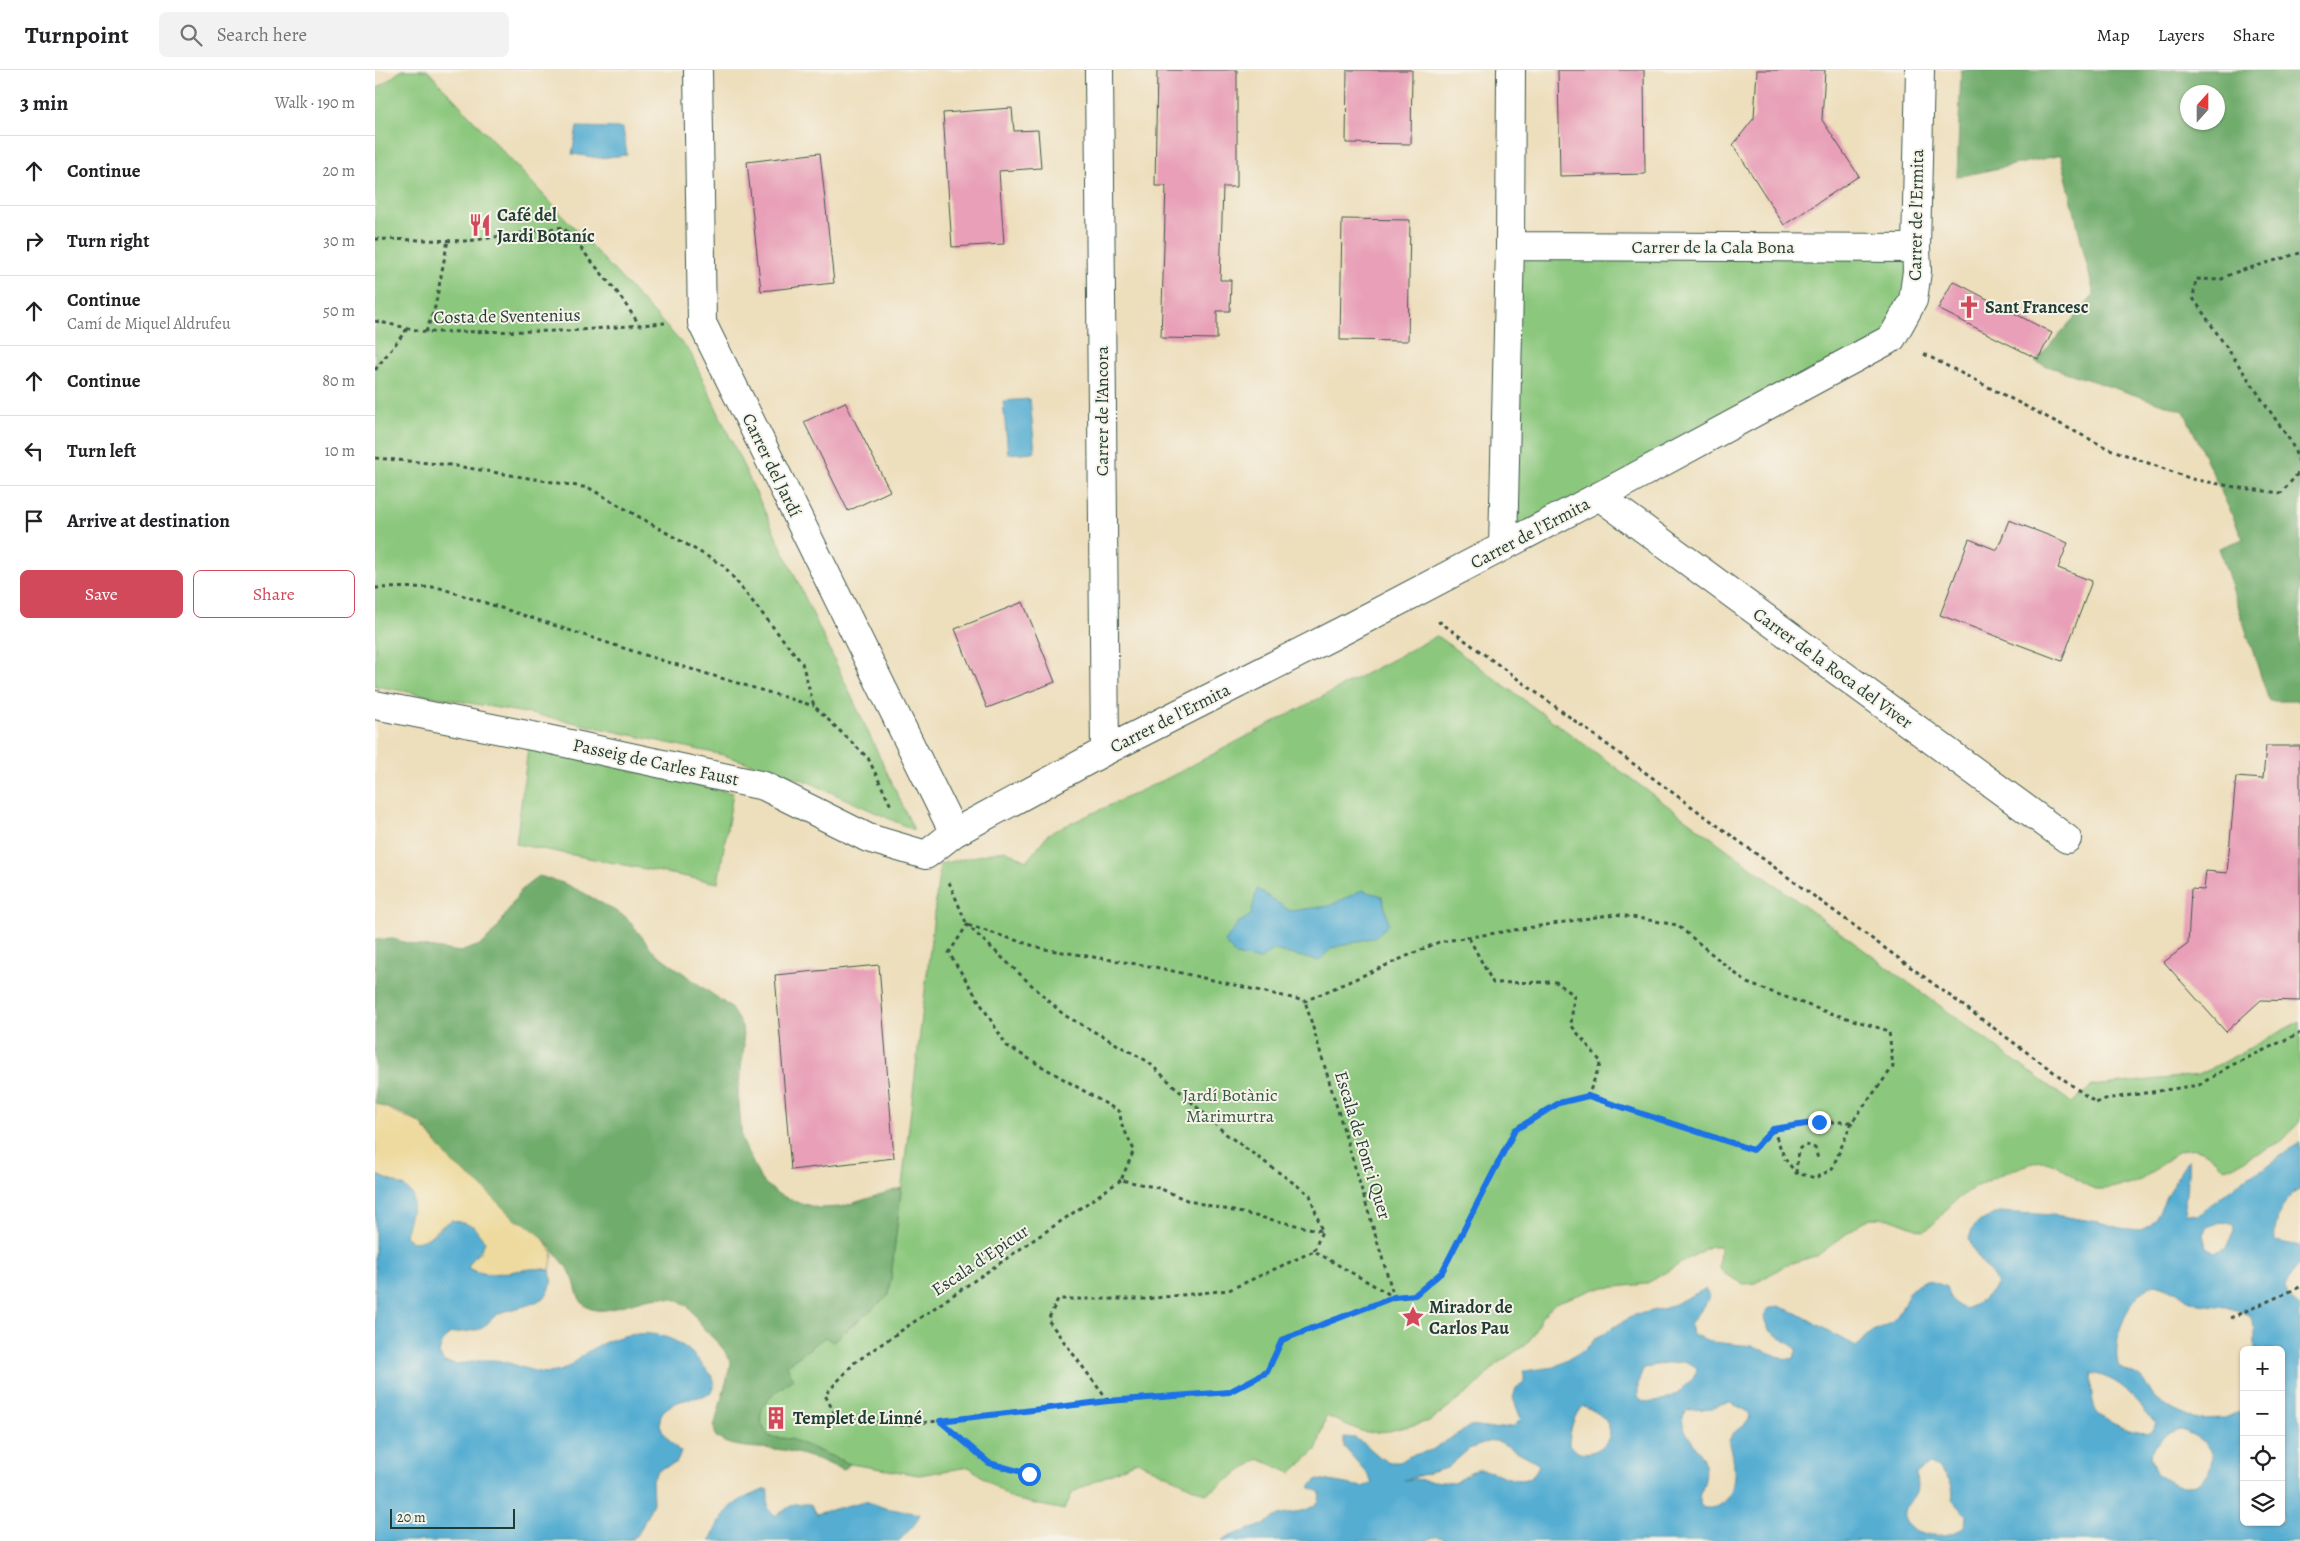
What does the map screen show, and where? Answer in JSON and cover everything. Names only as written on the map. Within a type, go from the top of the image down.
[{"type":"street","name":"Carrer del Jardí","points":[[698,70],[702,323],[954,833]]},
{"type":"street","name":"Carrer de l'Ancora","points":[[1099,70],[1105,751]]},
{"type":"street","points":[[1503,547],[1510,246],[1511,70]]},
{"type":"street","name":"Carrer de l'Ermita","points":[[927,855],[954,833],[1105,751],[1503,547],[1892,338],[1913,300],[1917,271],[1915,248],[1920,70]]},
{"type":"street","name":"Carrer de la Cala Bona","points":[[1510,246],[1915,248]]},
{"type":"street","name":"Carrer de la Roca del Viver","points":[[1599,496],[2067,839]]},
{"type":"street","name":"Passeig de Carles Faust","points":[[375,705],[547,738],[763,786],[868,838],[927,855]]},
{"type":"path","name":"Costa de Sventenius","points":[[375,321],[426,332],[568,331],[640,324],[617,292],[563,227],[468,241],[449,240]]},
{"type":"path","points":[[375,239],[449,240],[435,307],[426,332]]},
{"type":"path","points":[[2300,253],[2233,273],[2219,280],[2196,278],[2193,298],[2291,442],[2300,464]]},
{"type":"path","points":[[375,370],[407,329]]},
{"type":"path","points":[[1941,363],[2107,448],[2192,479],[2281,493],[2300,472]]},
{"type":"path","points":[[375,458],[450,465],[589,488],[724,566],[802,663],[814,706]]},
{"type":"path","points":[[375,588],[437,587],[651,657],[814,706],[868,758],[893,809]]},
{"type":"path","points":[[1432,626],[1440,622],[2096,1103],[2105,1099],[2199,1085],[2230,1066],[2300,1033]]},
{"type":"path","points":[[948,879],[967,925],[1064,1015],[1147,1061],[1226,1134],[1310,1195],[1322,1231],[1314,1251],[1229,1290],[1145,1299],[1058,1299],[1048,1320],[1108,1401]]},
{"type":"path","points":[[967,925],[1044,949],[1155,966],[1305,1001],[1439,942],[1615,914],[1677,925],[1747,984],[1823,1011],[1889,1031],[1893,1067],[1852,1122],[1832,1169],[1816,1178],[1796,1174],[1785,1159],[1773,1129]]},
{"type":"path","points":[[967,925],[949,953],[1007,1046],[1120,1112],[1121,1123],[1134,1150],[1121,1180],[1159,1188],[1189,1201],[1322,1231]]},
{"type":"path","points":[[1469,938],[1493,983],[1556,982],[1574,995],[1571,1025],[1601,1062],[1588,1096]]},
{"type":"path","name":"Escala de Font i Quer","points":[[1305,1001],[1394,1297]]},
{"type":"path","points":[[940,1421],[1108,1401],[1229,1392],[1267,1372],[1282,1340],[1394,1297],[1415,1295],[1442,1272],[1515,1130],[1559,1103],[1588,1096],[1753,1150],[1773,1129],[1819,1122],[1852,1122]]},
{"type":"path","points":[[1796,1174],[1798,1150],[1803,1145],[1815,1148],[1818,1159]]},
{"type":"path","name":"Escala d'Epicur","points":[[940,1421],[903,1425],[837,1418],[825,1394],[854,1363],[1121,1180]]},
{"type":"path","points":[[1314,1251],[1394,1297]]},
{"type":"path","points":[[2230,1318],[2300,1286]]},
{"type":"path","points":[[940,1421],[989,1463],[1029,1474]]},
{"type":"green space","points":[[402,70],[427,70],[690,352],[914,830],[806,781],[723,755],[553,718],[375,686],[375,90]]},
{"type":"green space","points":[[1961,70],[2300,70],[2300,701],[2269,701],[2219,548],[2243,539],[2184,411],[2035,362],[2094,295],[2061,155],[1957,177]]},
{"type":"green space","points":[[1510,246],[1916,248],[1892,338],[1503,547]]},
{"type":"green space","name":"Jardí Botànic Marimurtra","points":[[1437,636],[2072,1103],[2092,1086],[2199,1075],[2300,1021],[2300,1121],[2283,1140],[2233,1166],[2223,1168],[2208,1154],[2195,1149],[2184,1150],[2173,1155],[2141,1180],[2127,1185],[2108,1188],[2097,1189],[2090,1187],[2056,1165],[2043,1161],[2035,1162],[1995,1177],[1968,1191],[1924,1231],[1892,1219],[1871,1218],[1861,1223],[1818,1255],[1786,1265],[1756,1283],[1744,1284],[1725,1274],[1719,1267],[1720,1246],[1710,1246],[1646,1284],[1595,1289],[1555,1303],[1541,1318],[1532,1337],[1525,1345],[1498,1363],[1475,1387],[1430,1421],[1389,1431],[1366,1433],[1326,1416],[1317,1449],[1291,1473],[1259,1459],[1206,1494],[1137,1461],[1073,1492],[1064,1510],[1012,1499],[969,1467],[919,1475],[850,1464],[791,1439],[770,1437],[763,1428],[761,1411],[777,1391],[793,1379],[786,1366],[825,1337],[832,1342],[889,1295],[940,864],[1005,850],[1027,861],[1048,834],[1168,778]]},
{"type":"green space","points":[[528,748],[733,793],[718,883],[516,844]]},
{"type":"green space","points":[[539,876],[563,883],[626,917],[654,952],[730,1007],[742,1026],[744,1046],[738,1092],[742,1140],[761,1180],[778,1194],[818,1208],[841,1207],[901,1188],[889,1295],[832,1342],[825,1337],[787,1365],[793,1379],[770,1398],[761,1411],[763,1428],[770,1437],[791,1439],[850,1464],[844,1470],[795,1453],[741,1446],[716,1437],[714,1427],[731,1364],[723,1349],[704,1329],[689,1307],[673,1299],[659,1297],[608,1310],[597,1310],[587,1307],[580,1299],[569,1271],[541,1236],[510,1216],[474,1180],[453,1164],[420,1123],[404,1114],[375,1103],[375,940],[393,939],[415,945],[460,952],[483,944],[498,927],[521,890]]},
{"type":"sand","points":[[375,1103],[421,1124],[453,1164],[479,1184],[515,1220],[524,1223],[541,1236],[553,1253],[550,1270],[529,1269],[488,1273],[468,1268],[472,1258],[482,1252],[442,1225],[425,1241],[412,1242],[405,1236],[410,1215],[396,1183],[375,1174]]},
{"type":"water","points":[[577,127],[623,128],[627,155],[599,158],[572,154]]},
{"type":"water","points":[[1030,399],[1035,452],[1008,454],[1003,401]]},
{"type":"water","points":[[1257,889],[1290,911],[1329,906],[1362,890],[1382,896],[1389,924],[1375,937],[1332,948],[1318,961],[1274,950],[1259,960],[1235,955],[1225,942],[1238,923],[1251,915]]},
{"type":"water","points":[[2300,1142],[2300,1190],[2289,1198],[2280,1212],[2275,1241],[2300,1246],[2300,1263],[2285,1287],[2288,1296],[2300,1306],[2300,1541],[1448,1541],[1435,1537],[1428,1541],[1222,1541],[1262,1525],[1279,1515],[1302,1511],[1315,1506],[1319,1502],[1320,1492],[1309,1487],[1318,1479],[1363,1487],[1372,1482],[1366,1472],[1344,1447],[1344,1437],[1355,1438],[1381,1458],[1390,1462],[1400,1462],[1410,1456],[1432,1450],[1470,1426],[1493,1429],[1514,1426],[1521,1419],[1513,1398],[1516,1388],[1524,1383],[1524,1371],[1555,1367],[1587,1348],[1596,1338],[1634,1315],[1666,1308],[1705,1289],[1710,1297],[1690,1324],[1692,1334],[1712,1342],[1753,1346],[1782,1358],[1793,1359],[1797,1349],[1769,1330],[1764,1319],[1767,1309],[1778,1306],[1799,1314],[1856,1347],[1871,1332],[1890,1323],[1897,1316],[1910,1292],[1916,1285],[1923,1282],[1933,1282],[1946,1287],[1952,1301],[1965,1309],[1987,1296],[1997,1283],[1974,1251],[1969,1239],[1972,1229],[1979,1222],[1999,1212],[2054,1215],[2140,1230],[2150,1226],[2156,1218],[2188,1160],[2186,1214],[2198,1215],[2242,1180],[2263,1169]],"holes":[[[2221,1222],[2233,1224],[2234,1230],[2226,1248],[2215,1252],[2206,1247],[2203,1234],[2207,1227]],[[2156,1284],[2177,1292],[2188,1300],[2199,1304],[2227,1307],[2250,1315],[2255,1330],[2255,1346],[2285,1346],[2285,1526],[2240,1526],[2240,1411],[2224,1418],[2200,1419],[2188,1417],[2163,1405],[2155,1399],[2143,1379],[2119,1367],[2117,1345],[2124,1319],[2130,1307],[2146,1288]],[[1683,1362],[1693,1365],[1697,1369],[1688,1384],[1672,1396],[1653,1402],[1645,1401],[1638,1397],[1638,1383],[1643,1370],[1655,1365]],[[2092,1373],[2110,1379],[2123,1387],[2146,1414],[2155,1421],[2156,1423],[2153,1428],[2149,1432],[2137,1432],[2113,1423],[2100,1415],[2093,1403]],[[1731,1403],[1747,1411],[1750,1417],[1731,1436],[1729,1441],[1734,1461],[1733,1484],[1730,1494],[1724,1502],[1716,1507],[1704,1508],[1700,1504],[1700,1499],[1706,1468],[1685,1430],[1682,1417],[1687,1410],[1711,1409],[1719,1405]],[[1583,1406],[1600,1415],[1608,1425],[1609,1435],[1605,1443],[1598,1450],[1588,1453],[1578,1451],[1569,1444],[1571,1429]],[[2181,1430],[2193,1435],[2206,1445],[2211,1456],[2212,1462],[2207,1474],[2196,1483],[2190,1485],[2176,1485],[2156,1473],[2150,1456],[2154,1447],[2161,1439]],[[1491,1441],[1498,1441],[1539,1465],[1534,1474],[1520,1480],[1481,1470],[1473,1471],[1453,1483],[1414,1479],[1404,1480],[1447,1468],[1469,1449]],[[1927,1465],[1938,1468],[1947,1476],[1952,1487],[1952,1499],[1967,1516],[1965,1524],[1959,1530],[1950,1534],[1929,1535],[1910,1527],[1905,1520],[1904,1512],[1916,1493],[1916,1474]]]},
{"type":"water","points":[[375,1174],[405,1187],[413,1195],[413,1205],[405,1236],[412,1242],[429,1237],[452,1220],[473,1226],[485,1242],[468,1268],[487,1274],[530,1269],[550,1270],[551,1282],[549,1291],[543,1298],[498,1314],[480,1329],[449,1334],[442,1343],[439,1353],[444,1362],[457,1364],[492,1360],[539,1372],[555,1372],[568,1367],[587,1352],[616,1338],[647,1334],[675,1341],[688,1350],[712,1376],[714,1387],[712,1393],[678,1402],[668,1407],[662,1413],[660,1420],[664,1433],[681,1452],[677,1462],[658,1470],[652,1480],[653,1503],[640,1531],[633,1539],[611,1541],[375,1541]]},
{"type":"water","points":[[768,1489],[768,1509],[775,1516],[794,1504],[810,1504],[816,1514],[865,1501],[885,1508],[920,1514],[915,1524],[899,1541],[710,1541],[720,1521],[731,1507],[747,1497]]},
{"type":"building","points":[[1157,70],[1237,70],[1237,187],[1223,187],[1220,280],[1231,280],[1230,311],[1217,311],[1217,339],[1161,338],[1166,186],[1155,186]]},
{"type":"building","points":[[1347,70],[1412,70],[1411,144],[1346,143]]},
{"type":"building","points":[[1558,70],[1644,70],[1645,174],[1560,176]]},
{"type":"building","points":[[1757,70],[1825,70],[1822,120],[1859,176],[1784,225],[1733,145],[1754,118]]},
{"type":"building","points":[[1012,108],[1014,131],[1038,130],[1041,168],[999,171],[1004,244],[952,247],[943,113]]},
{"type":"building","points":[[820,153],[834,283],[761,291],[747,162]]},
{"type":"building","points":[[1342,219],[1410,220],[1408,341],[1340,340]]},
{"type":"building","points":[[1953,281],[2052,333],[2038,359],[1938,309]]},
{"type":"building","points":[[845,402],[890,491],[848,511],[804,422]]},
{"type":"building","points":[[2009,520],[2068,543],[2058,568],[2092,581],[2062,661],[1940,615],[1969,539],[1997,550]]},
{"type":"building","points":[[1023,602],[1055,682],[987,708],[955,629]]},
{"type":"building","points":[[2266,746],[2300,746],[2300,1001],[2261,1000],[2226,1032],[2164,962],[2188,944],[2191,889],[2204,890],[2206,871],[2227,873],[2236,777],[2263,779]]},
{"type":"building","points":[[879,965],[894,1158],[791,1170],[775,975]]},
{"type":"place","name":"Café del Jardi Botaníc","points":[[480,225]]},
{"type":"place","name":"Sant Francesc","points":[[1969,307]]},
{"type":"place","name":"Mirador de Carlos Pau","points":[[1413,1317]]},
{"type":"place","name":"Templet de Linné","points":[[776,1418]]},
{"type":"route","points":[[1029,1474],[989,1463],[940,1421],[1108,1401],[1229,1392],[1267,1372],[1282,1340],[1394,1297],[1415,1295],[1442,1272],[1515,1130],[1559,1103],[1588,1096],[1753,1150],[1773,1129],[1819,1122]]}]
